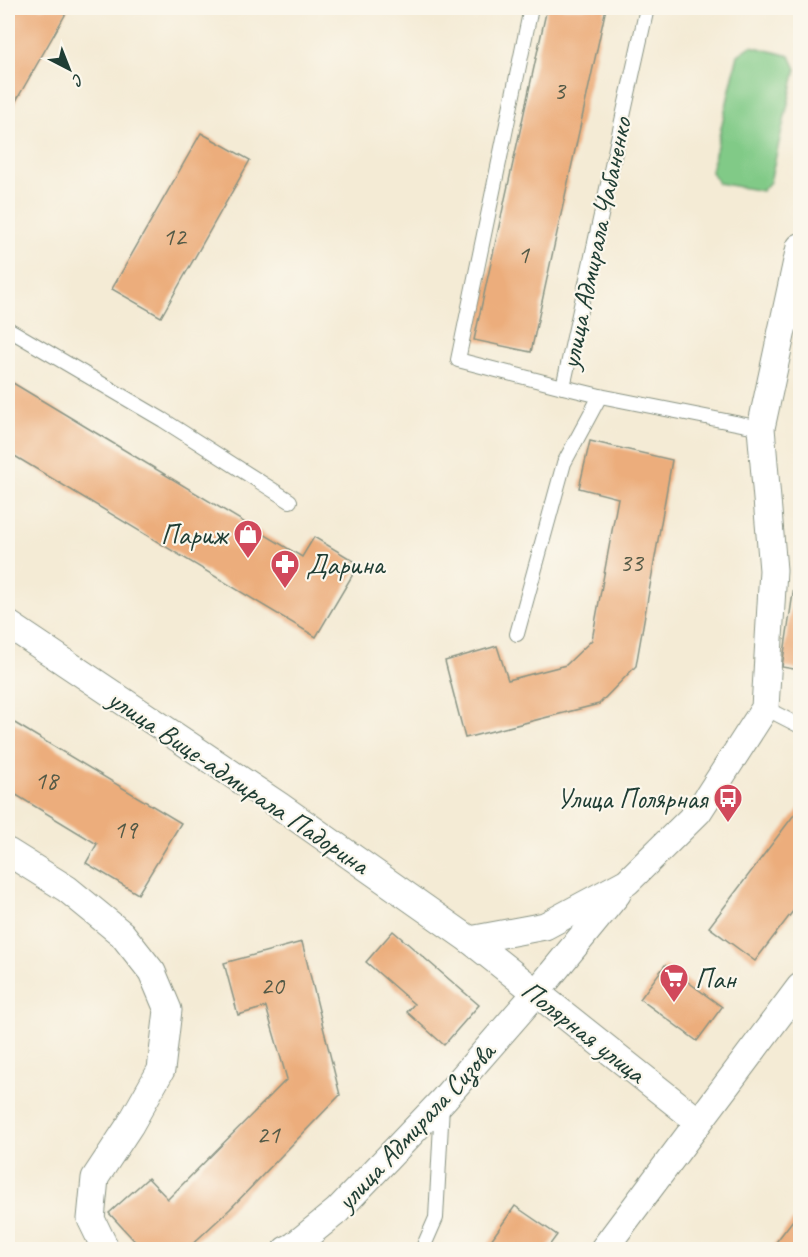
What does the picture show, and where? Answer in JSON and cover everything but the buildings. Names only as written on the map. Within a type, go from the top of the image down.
[{"type":"street","points":[[536,993],[627,882],[698,812],[765,708],[773,570],[761,428],[801,247]]},
{"type":"street","name":"улица Вице-адмирала Падорина","points":[[8,624],[280,807],[470,940]]},
{"type":"street","points":[[8,852],[67,890],[122,934],[152,972],[168,1010],[161,1070],[130,1125],[95,1178],[91,1219],[105,1250]]},
{"type":"street","points":[[470,940],[545,926],[627,882]]},
{"type":"street","name":"Полярная улица","points":[[470,940],[698,1121]]},
{"type":"street","points":[[603,1250],[801,987]]},
{"type":"street","name":"улица Адмирала Сизова","points":[[286,1250],[337,1211],[443,1100],[536,993]]},
{"type":"lane","points":[[531,8],[458,360],[563,387]]},
{"type":"lane","name":"улица Адмирала Чабаненко","points":[[647,8],[563,387],[761,428]]},
{"type":"lane","points":[[8,328],[163,420],[290,501]]},
{"type":"lane","points":[[517,634],[564,464],[600,396]]},
{"type":"lane","points":[[765,708],[801,726]]},
{"type":"lane","points":[[422,1250],[436,1218],[443,1100]]},
{"type":"green space","points":[[751,46],[790,56],[796,69],[770,182],[762,191],[718,183],[711,171],[738,55]]},
{"type":"place","name":"Париж","points":[[248,560]]},
{"type":"place","name":"Дарина","points":[[285,590]]},
{"type":"place","name":"Улица Полярная","points":[[728,824]]},
{"type":"place","name":"Пан","points":[[674,1004]]}]
